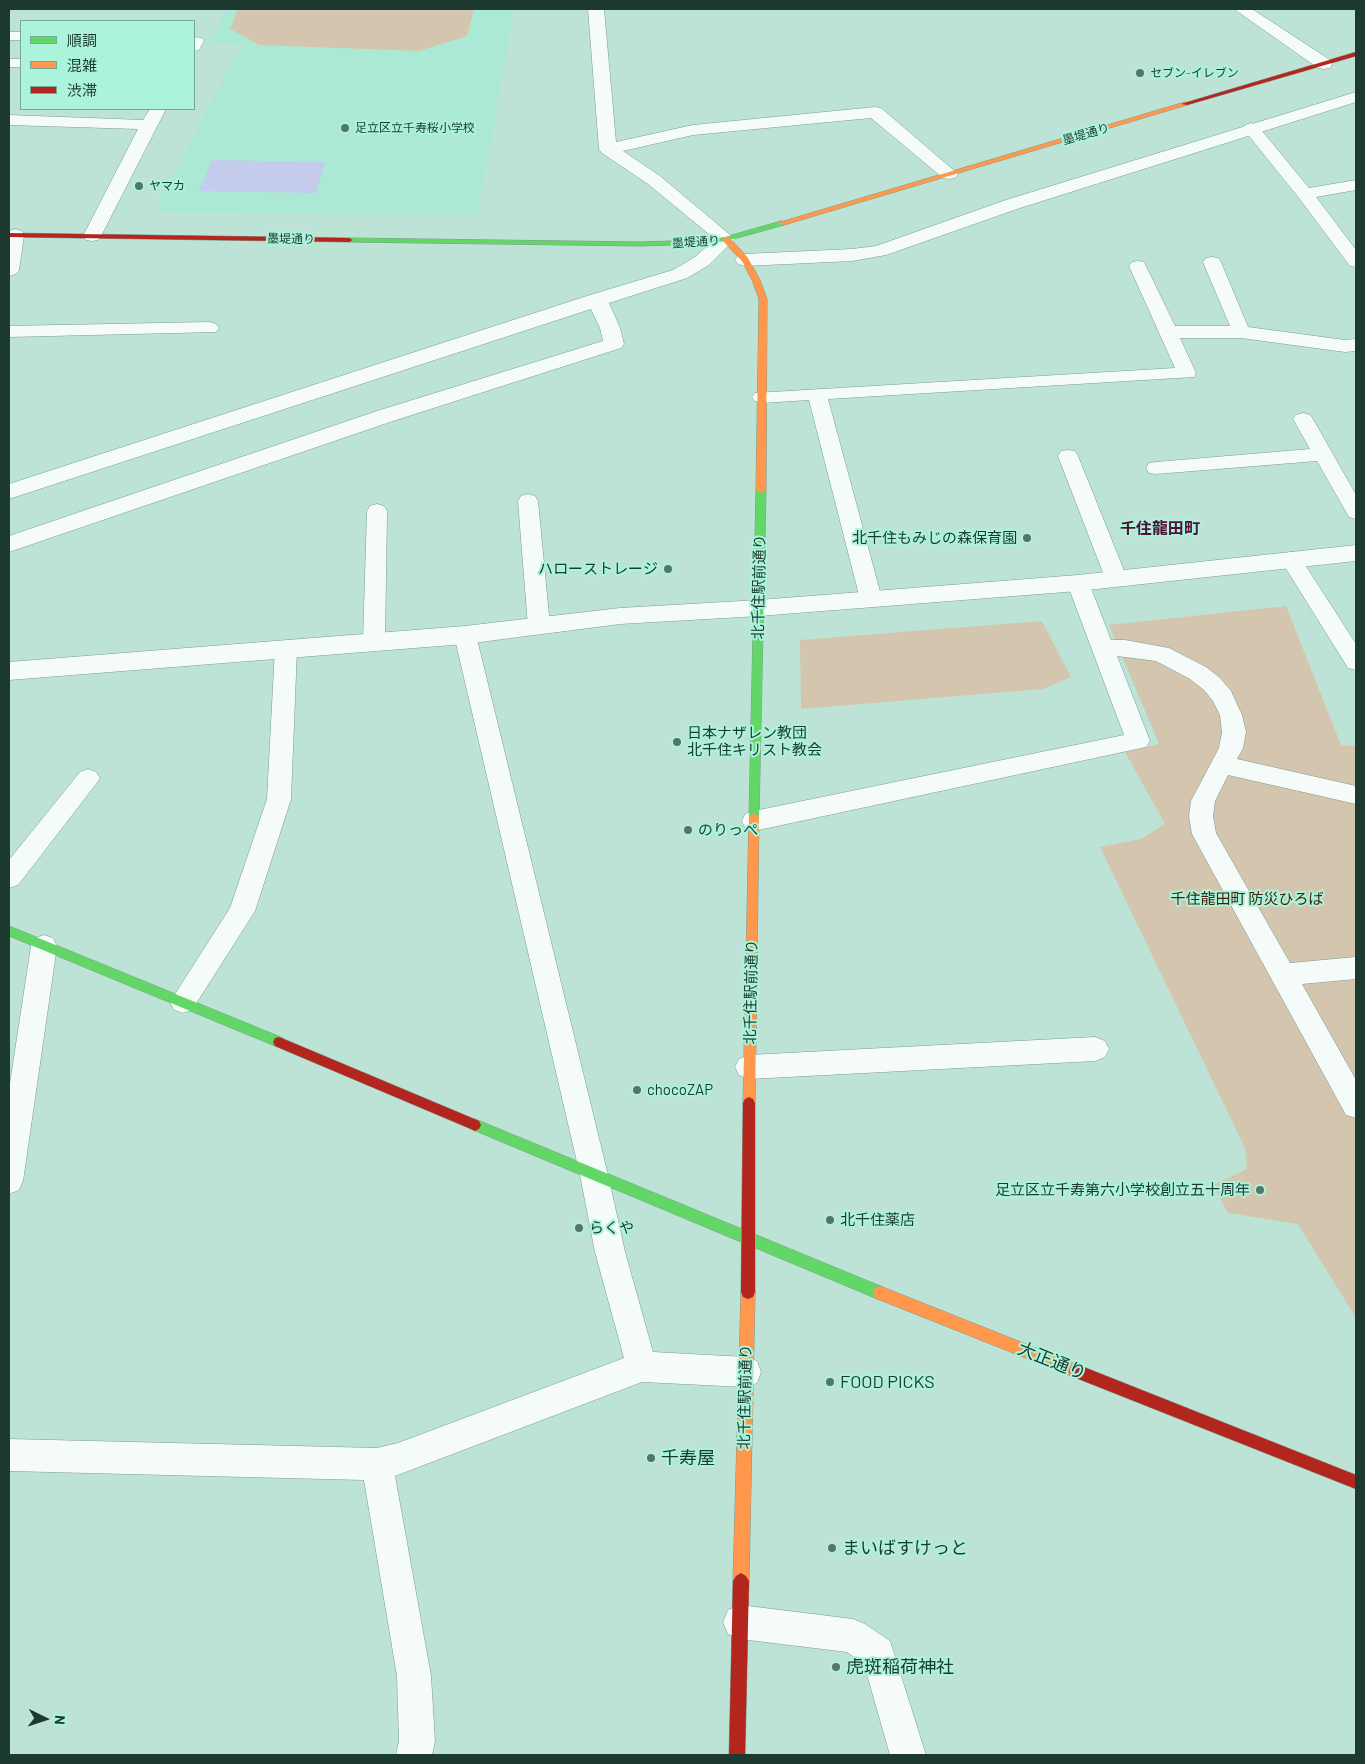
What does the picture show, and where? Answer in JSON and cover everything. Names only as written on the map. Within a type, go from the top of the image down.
[{"type":"street","points":[[596,9],[608,149]]},
{"type":"street","points":[[1242,9],[1324,64]]},
{"type":"street","name":"墨堤通り","points":[[12,235],[641,244],[702,242],[726,239],[1356,54]]},
{"type":"street","points":[[745,260],[852,255],[879,251],[1013,204],[1356,96]]},
{"type":"street","points":[[608,149],[693,130],[875,112],[949,174]]},
{"type":"street","points":[[9,492],[597,299],[680,274],[702,261],[726,239],[654,180],[608,149]]},
{"type":"street","points":[[9,270],[12,235]]},
{"type":"street","name":"北千住駅前通り","points":[[726,239],[745,260],[763,299],[764,320],[749,1067],[749,1240],[737,1755]]},
{"type":"street","points":[[9,544],[385,416],[614,344],[610,328],[597,299]]},
{"type":"street","points":[[9,671],[465,635],[620,616],[759,608],[1078,582],[1356,553]]},
{"type":"street","name":"大正通り","points":[[9,932],[183,1002],[749,1240],[1356,1482]]},
{"type":"lane","points":[[92,236],[157,110]]},
{"type":"lane","points":[[9,120],[148,125]]},
{"type":"lane","points":[[1251,128],[1305,194],[1356,262]]},
{"type":"lane","points":[[1305,194],[1356,185]]},
{"type":"lane","points":[[1212,262],[1241,332]]},
{"type":"lane","points":[[762,397],[1186,374],[1138,266]]},
{"type":"lane","points":[[9,332],[210,328]]},
{"type":"lane","points":[[1168,332],[1241,332],[1345,346],[1356,345]]},
{"type":"lane","points":[[816,395],[871,599]]},
{"type":"lane","points":[[1303,419],[1356,512]]},
{"type":"lane","points":[[1156,468],[1323,454]]},
{"type":"lane","points":[[1068,456],[1116,578]]},
{"type":"lane","points":[[528,501],[539,626]]},
{"type":"lane","points":[[374,642],[377,512]]},
{"type":"lane","points":[[1291,559],[1356,662]]},
{"type":"lane","points":[[754,821],[1138,741],[1078,582]]},
{"type":"lane","points":[[465,635],[594,1175],[610,1252],[642,1367]]},
{"type":"lane","points":[[1103,648],[1135,649],[1161,654],[1198,673],[1212,684],[1223,697],[1231,715],[1234,732],[1231,748],[1203,801],[1201,816],[1204,834],[1356,1106]]},
{"type":"lane","points":[[183,1002],[242,911],[279,799],[286,649]]},
{"type":"lane","points":[[1223,765],[1356,795]]},
{"type":"lane","points":[[9,878],[88,778]]},
{"type":"lane","points":[[9,1181],[44,946]]},
{"type":"lane","points":[[1283,975],[1356,968]]},
{"type":"lane","points":[[749,1067],[1095,1049]]},
{"type":"lane","points":[[9,1455],[377,1464],[398,1458],[642,1367],[746,1372]]},
{"type":"lane","points":[[377,1464],[414,1676],[417,1741],[414,1755]]},
{"type":"lane","points":[[740,1622],[853,1636],[878,1653],[908,1755]]},
{"type":"shaded area","name":"足立区立千寿桜小学校","points":[[226,9],[514,9],[477,216],[153,212],[242,45],[210,43]]},
{"type":"green space","points":[[238,9],[474,9],[467,36],[419,51],[259,45],[230,29]]},
{"type":"green space","name":"千住龍田町 防災ひろば","points":[[1286,606],[1341,745],[1356,746],[1356,1318],[1298,1224],[1228,1213],[1213,1185],[1247,1169],[1245,1148],[1100,847],[1141,839],[1165,824],[1125,752],[1159,744],[1109,625]]},
{"type":"green space","points":[[1042,621],[1071,677],[1043,689],[801,709],[800,640]]},
{"type":"water","points":[[212,160],[325,162],[316,193],[199,191]]},
{"type":"traffic: fast","points":[[349,240],[641,244],[702,242],[726,239],[781,223]]},
{"type":"traffic: fast","points":[[754,817],[761,490]]},
{"type":"traffic: fast","points":[[9,931],[279,1042]]},
{"type":"traffic: fast","points":[[475,1125],[880,1293]]},
{"type":"traffic: slow","points":[[781,223],[1185,104]]},
{"type":"traffic: slow","points":[[726,239],[745,260],[756,280],[763,299],[761,490]]},
{"type":"traffic: slow","points":[[749,1103],[754,817]]},
{"type":"traffic: slow","points":[[741,1581],[748,1292]]},
{"type":"traffic: slow","points":[[880,1293],[1076,1371]]},
{"type":"traffic: jam","points":[[1185,104],[1356,54]]},
{"type":"traffic: jam","points":[[9,235],[349,240]]},
{"type":"traffic: jam","points":[[279,1042],[475,1125]]},
{"type":"traffic: jam","points":[[748,1292],[749,1103]]},
{"type":"traffic: jam","points":[[1076,1371],[1356,1482]]},
{"type":"traffic: jam","points":[[737,1755],[741,1581]]},
{"type":"place","name":"セブン-イレブン","points":[[1140,73]]},
{"type":"place","name":"足立区立千寿桜小学校","points":[[345,128]]},
{"type":"place","name":"ヤマカ","points":[[139,186]]},
{"type":"place","name":"北千住もみじの森保育園","points":[[1027,538]]},
{"type":"place","name":"ハローストレージ","points":[[668,569]]},
{"type":"place","name":"日本ナザレン教団 北千住キリスト教会","points":[[677,742]]},
{"type":"place","name":"のりっぺ","points":[[688,830]]},
{"type":"place","name":"chocoZAP","points":[[637,1090]]},
{"type":"place","name":"足立区立千寿第六小学校創立五十周年","points":[[1260,1190]]},
{"type":"place","name":"北千住薬店","points":[[830,1220]]},
{"type":"place","name":"らくや","points":[[579,1228]]},
{"type":"place","name":"FOOD PICKS","points":[[830,1382]]},
{"type":"place","name":"千寿屋","points":[[651,1458]]},
{"type":"place","name":"まいばすけっと","points":[[832,1548]]},
{"type":"place","name":"虎斑稲荷神社","points":[[836,1667]]},
{"type":"district","name":"千住龍田町","points":[[1160,529]]}]
